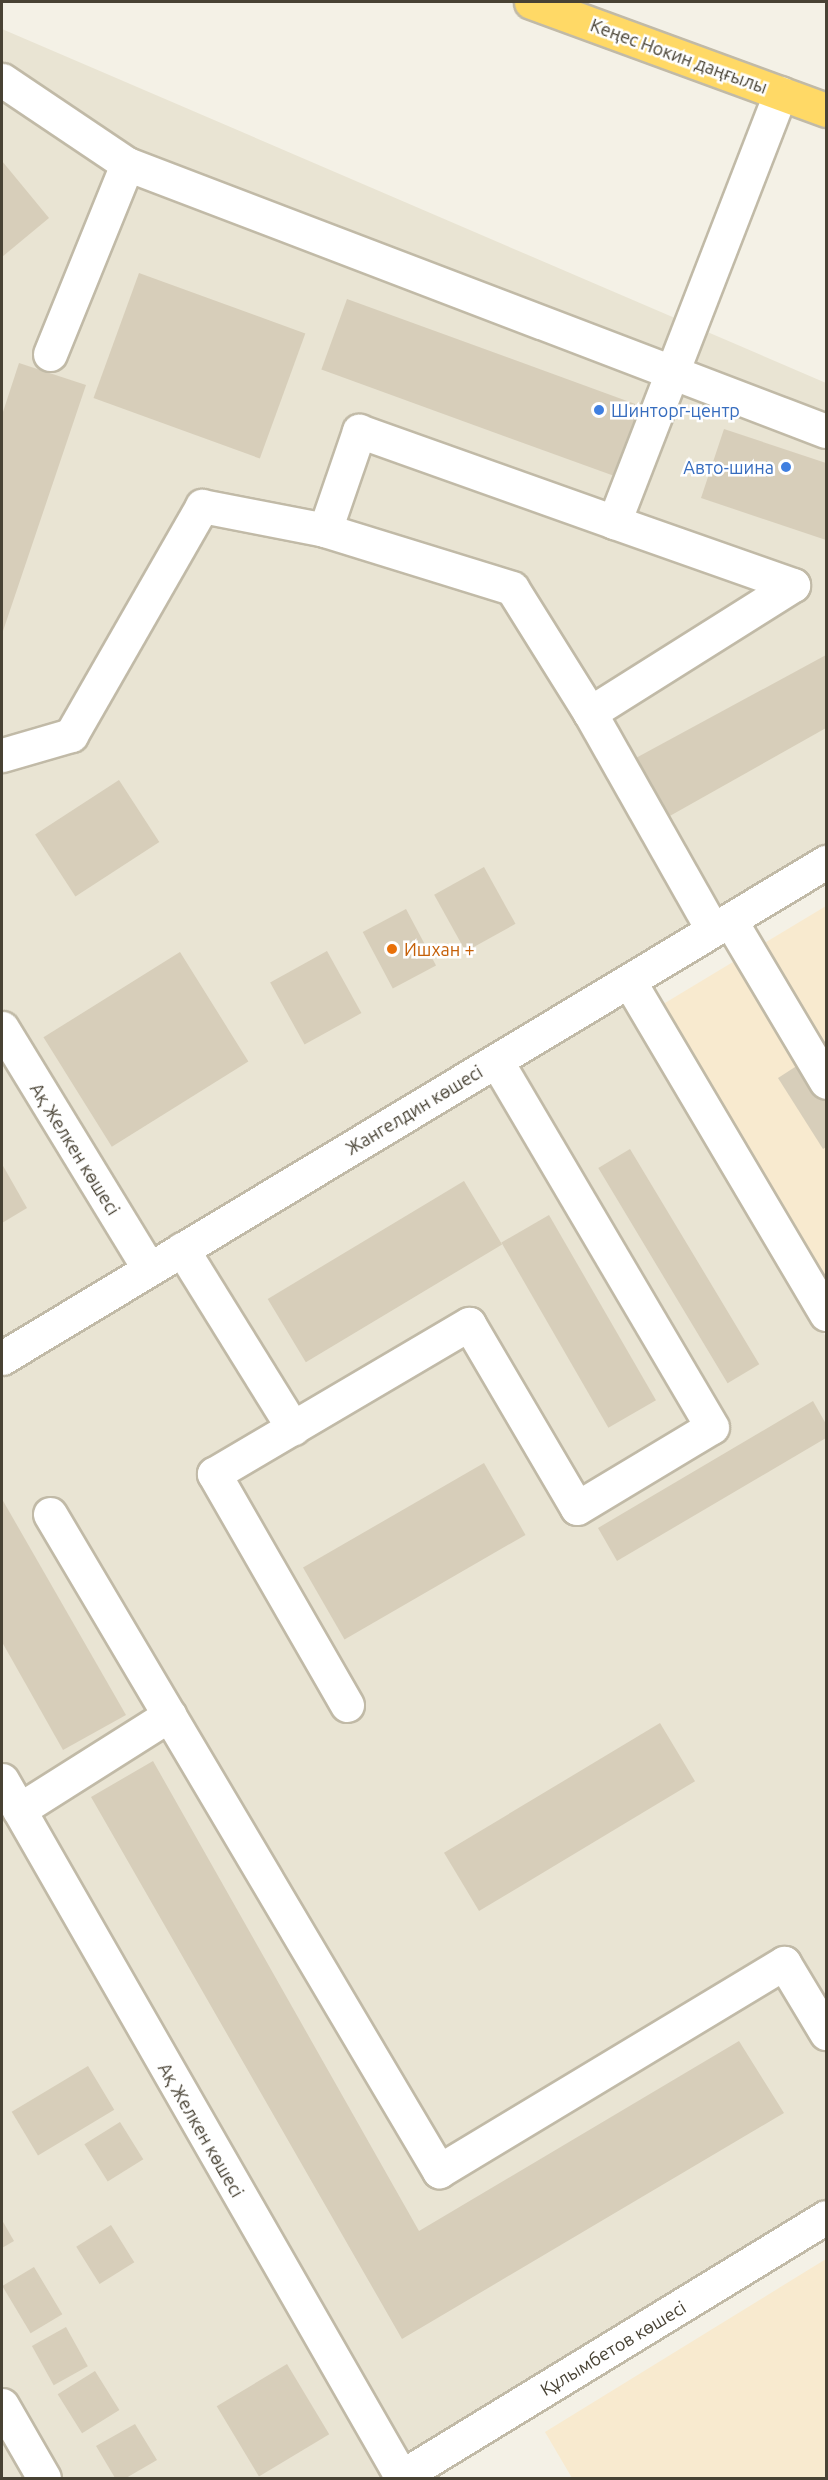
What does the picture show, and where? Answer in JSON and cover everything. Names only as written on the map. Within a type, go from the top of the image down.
[{"type":"highway","name":"Кеңес Нокин даңғылы","points":[[531,2],[826,110]]},
{"type":"street","points":[[2,80],[127,164],[671,375],[826,431]]},
{"type":"street","points":[[614,522],[780,93]]},
{"type":"street","points":[[50,354],[127,164]]},
{"type":"street","points":[[325,530],[360,431],[794,585],[590,713]]},
{"type":"street","points":[[2,755],[70,735],[202,506],[325,530],[512,588],[721,925],[826,1082]]},
{"type":"street","name":"Жангелдин көшесі","points":[[2,1358],[826,862]]},
{"type":"street","points":[[629,981],[826,1314]]},
{"type":"street","name":"Ақ Желкен көшесі","points":[[2,1028],[149,1269]]},
{"type":"street","points":[[346,1705],[214,1474],[469,1324],[577,1508],[712,1427],[496,1061]]},
{"type":"street","points":[[182,1249],[293,1428]]},
{"type":"street","points":[[50,1514],[440,2171],[784,1963],[826,2033]]},
{"type":"street","points":[[19,1810],[169,1715]]},
{"type":"street","name":"Ақ Желкен көшесі","points":[[2,1780],[400,2478]]},
{"type":"street","name":"Құлымбетов көшесі","points":[[400,2478],[826,2217]]},
{"type":"street","points":[[2,2406],[44,2478]]},
{"type":"shaded area","points":[[2,29],[826,383],[826,862],[616,988],[826,1337],[826,2217],[402,2478],[2,2478]]},
{"type":"shaded area","points":[[826,906],[826,1296],[655,1009]]},
{"type":"shaded area","points":[[826,2259],[826,2478],[572,2478],[545,2432]]},
{"type":"building","points":[[2,161],[49,218],[2,257]]},
{"type":"building","points":[[139,273],[305,334],[260,459],[94,398]]},
{"type":"building","points":[[347,299],[642,406],[616,477],[321,369]]},
{"type":"building","points":[[19,363],[86,385],[2,634],[2,415]]},
{"type":"building","points":[[724,429],[826,463],[826,540],[701,498]]},
{"type":"building","points":[[826,655],[826,728],[668,817],[634,759]]},
{"type":"building","points":[[119,780],[159,842],[75,897],[35,834]]},
{"type":"building","points":[[484,867],[516,924],[466,951],[434,895]]},
{"type":"building","points":[[406,909],[436,966],[393,989],[363,932]]},
{"type":"building","points":[[327,951],[361,1013],[305,1045],[270,983]]},
{"type":"building","points":[[180,952],[248,1061],[112,1147],[43,1037]]},
{"type":"building","points":[[826,1047],[826,1147],[823,1149],[778,1078]]},
{"type":"building","points":[[630,1149],[759,1364],[728,1383],[598,1168]]},
{"type":"building","points":[[2,1164],[27,1208],[2,1223]]},
{"type":"building","points":[[464,1181],[502,1244],[306,1362],[268,1299]]},
{"type":"building","points":[[549,1215],[656,1400],[608,1428],[501,1242]]},
{"type":"building","points":[[813,1401],[826,1424],[826,1438],[617,1561],[598,1528]]},
{"type":"building","points":[[484,1463],[526,1535],[345,1639],[303,1568]]},
{"type":"building","points":[[2,1499],[126,1715],[63,1750],[2,1642]]},
{"type":"building","points":[[660,1723],[695,1781],[479,1911],[444,1853]]},
{"type":"building","points":[[153,1761],[419,2231],[739,2041],[784,2113],[402,2339],[91,1797]]},
{"type":"building","points":[[88,2066],[114,2110],[38,2156],[12,2112]]},
{"type":"building","points":[[120,2122],[143,2159],[108,2182],[84,2144]]},
{"type":"building","points":[[2,2220],[14,2241],[2,2248]]},
{"type":"building","points":[[111,2225],[134,2262],[100,2284],[76,2247]]},
{"type":"building","points":[[34,2267],[62,2314],[31,2333],[2,2286]]},
{"type":"building","points":[[66,2327],[88,2366],[54,2385],[32,2346]]},
{"type":"building","points":[[287,2364],[329,2434],[259,2477],[217,2406]]},
{"type":"building","points":[[95,2371],[119,2410],[82,2433],[58,2394]]},
{"type":"building","points":[[135,2424],[157,2460],[126,2478],[115,2478],[96,2446]]},
{"type":"place","name":"Шинторг-центр","points":[[599,410]]},
{"type":"place","name":"Авто-шина","points":[[786,467]]},
{"type":"place","name":"Ишхан +","points":[[392,949]]}]
